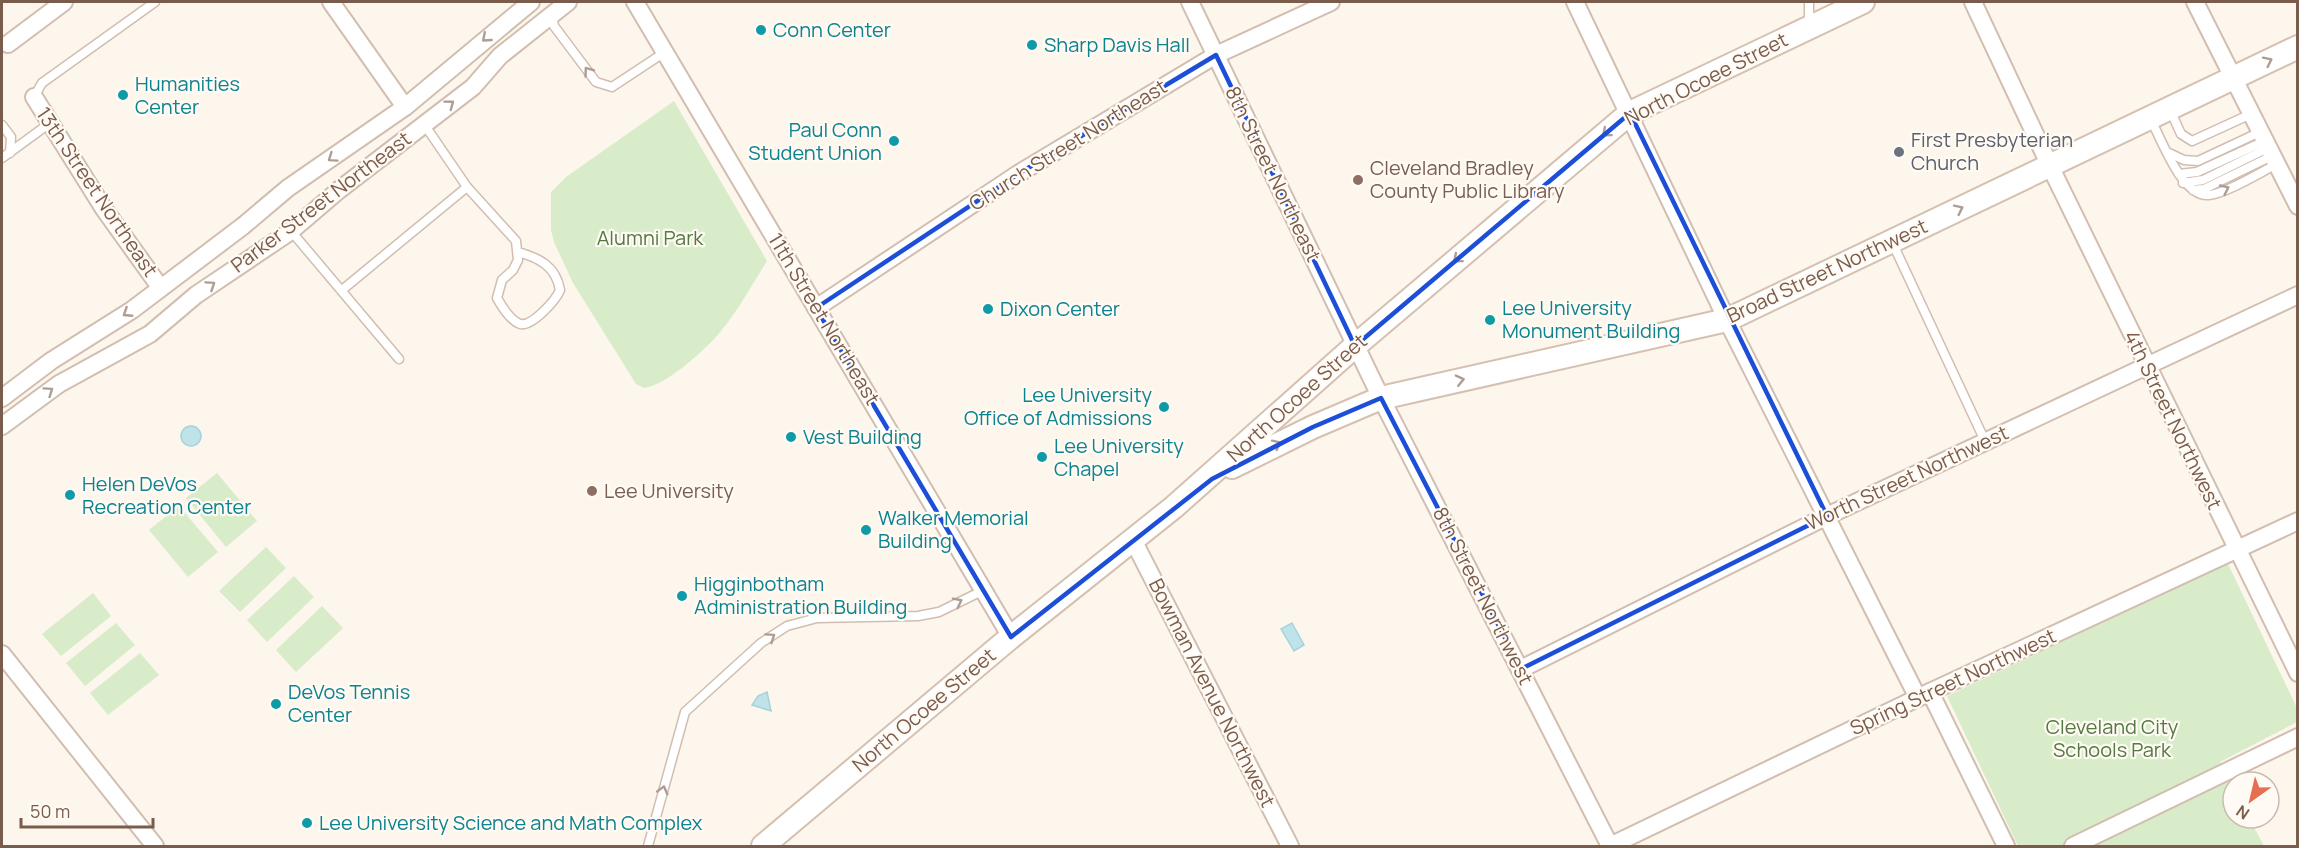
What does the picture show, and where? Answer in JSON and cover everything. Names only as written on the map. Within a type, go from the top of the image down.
[{"type":"main road","name":"North Ocoee Street","points":[[763,846],[1011,637],[1174,507],[1355,346],[1630,113],[1863,2]]},
{"type":"main road","name":"Broad Street Northwest","points":[[1174,507],[1244,460],[1312,427],[1381,398],[1727,320],[2298,46]]},
{"type":"street","points":[[5,38],[64,2]]},
{"type":"street","points":[[331,2],[405,107]]},
{"type":"street","name":"Parker Street Northeast","points":[[2,398],[51,361],[132,310],[243,226],[288,188],[405,107],[531,2]]},
{"type":"street","name":"Parker Street Northeast","points":[[2,426],[59,384],[150,334],[196,295],[291,231],[473,87],[500,56],[568,2]]},
{"type":"street","name":"11th Street Northeast","points":[[635,2],[1011,637]]},
{"type":"street","name":"8th Street Northeast","points":[[1190,2],[1355,346]]},
{"type":"street","name":"Church Street Northeast","points":[[816,308],[1018,174],[1216,55],[1331,2]]},
{"type":"street","points":[[1575,2],[1727,320],[1827,516],[2006,846]]},
{"type":"street","name":"4th Street Northwest","points":[[1973,2],[2050,166],[2298,673]]},
{"type":"street","points":[[2195,2],[2298,206]]},
{"type":"street","name":"13th Street Northeast","points":[[34,97],[104,209],[160,287]]},
{"type":"street","name":"Worth Street Northwest","points":[[1521,669],[1827,516],[2298,295]]},
{"type":"street","name":"8th Street Northwest","points":[[1355,346],[1610,846]]},
{"type":"street","name":"Spring Street Northwest","points":[[1610,846],[1924,695],[2298,521]]},
{"type":"street","name":"Bowman Avenue Northwest","points":[[1133,540],[1290,846]]},
{"type":"street","points":[[2,654],[155,846]]},
{"type":"street","points":[[2073,846],[2298,737]]},
{"type":"lane","points":[[34,97],[42,83],[155,2]]},
{"type":"lane","points":[[1809,2],[1809,27]]},
{"type":"lane","points":[[552,14],[554,26],[596,82],[602,86],[612,87],[665,51]]},
{"type":"lane","points":[[2160,113],[2181,134],[2192,141],[2251,114]]},
{"type":"lane","points":[[2160,113],[2169,153],[2179,174],[2185,185],[2199,194],[2214,194],[2268,148]]},
{"type":"lane","points":[[2,158],[50,123]]},
{"type":"lane","points":[[424,124],[467,187],[514,237],[518,260],[513,270],[502,280],[497,298],[512,318],[521,324],[527,324],[554,303],[560,290],[553,272],[546,263],[518,252]]},
{"type":"lane","points":[[2,125],[11,137],[10,153]]},
{"type":"lane","points":[[2169,153],[2184,160],[2198,161],[2268,148]]},
{"type":"lane","points":[[2179,174],[2197,172],[2268,148]]},
{"type":"lane","points":[[2185,185],[2196,183],[2268,148]]},
{"type":"lane","points":[[342,290],[467,187]]},
{"type":"lane","points":[[291,231],[399,359]]},
{"type":"lane","points":[[1892,241],[1986,441]]},
{"type":"lane","points":[[648,846],[685,712],[761,644],[788,626],[817,618],[918,616],[939,612],[984,590]]},
{"type":"highlighted area","points":[[1216,55],[1355,346],[1630,113],[1827,516],[1521,669],[1381,398],[1313,427],[1212,479],[1011,637],[816,308],[1018,174]]},
{"type":"green space","name":"Alumni Park","points":[[674,101],[767,261],[736,311],[715,338],[672,375],[653,386],[644,388],[636,384],[573,283],[554,242],[551,230],[551,192],[566,177]]},
{"type":"green space","points":[[217,473],[257,521],[226,547],[186,498]]},
{"type":"green space","points":[[179,506],[218,552],[188,577],[149,530]]},
{"type":"green space","points":[[266,547],[286,568],[240,612],[219,591]]},
{"type":"green space","name":"Cleveland City Schools Park","points":[[2228,564],[2297,708],[2297,722],[2220,762],[2224,770],[2221,770],[2221,830],[2255,830],[2264,846],[2018,846],[1947,696]]},
{"type":"green space","points":[[294,576],[314,597],[267,642],[247,620]]},
{"type":"green space","points":[[93,593],[111,616],[61,656],[42,634]]},
{"type":"green space","points":[[322,606],[343,628],[296,672],[276,650]]},
{"type":"green space","points":[[116,623],[135,645],[85,686],[66,663]]},
{"type":"green space","points":[[140,653],[159,675],[108,715],[90,693]]},
{"type":"water","points":[[187,426],[195,426],[201,432],[201,440],[195,446],[187,446],[181,440],[181,432]]},
{"type":"water","points":[[1292,623],[1304,645],[1294,651],[1281,629]]},
{"type":"water","points":[[767,692],[771,711],[752,705],[758,696]]},
{"type":"place","name":"Conn Center","points":[[761,30]]},
{"type":"place","name":"Sharp Davis Hall","points":[[1032,45]]},
{"type":"place","name":"Humanities Center","points":[[123,95]]},
{"type":"place","name":"Paul Conn Student Union","points":[[894,141]]},
{"type":"place","name":"First Presbyterian Church","points":[[1899,152]]},
{"type":"place","name":"Cleveland Bradley County Public Library","points":[[1358,180]]},
{"type":"place","name":"Dixon Center","points":[[988,309]]},
{"type":"place","name":"Lee University Monument Building","points":[[1490,320]]},
{"type":"place","name":"Lee University Office of Admissions","points":[[1164,407]]},
{"type":"place","name":"Vest Building","points":[[791,437]]},
{"type":"place","name":"Lee University Chapel","points":[[1042,457]]},
{"type":"place","name":"Lee University","points":[[592,491]]},
{"type":"place","name":"Helen DeVos Recreation Center","points":[[70,495]]},
{"type":"place","name":"Walker Memorial Building","points":[[866,530]]},
{"type":"place","name":"Higginbotham Administration Building","points":[[682,596]]},
{"type":"place","name":"DeVos Tennis Center","points":[[276,704]]},
{"type":"place","name":"Lee University Science and Math Complex","points":[[307,823]]}]
